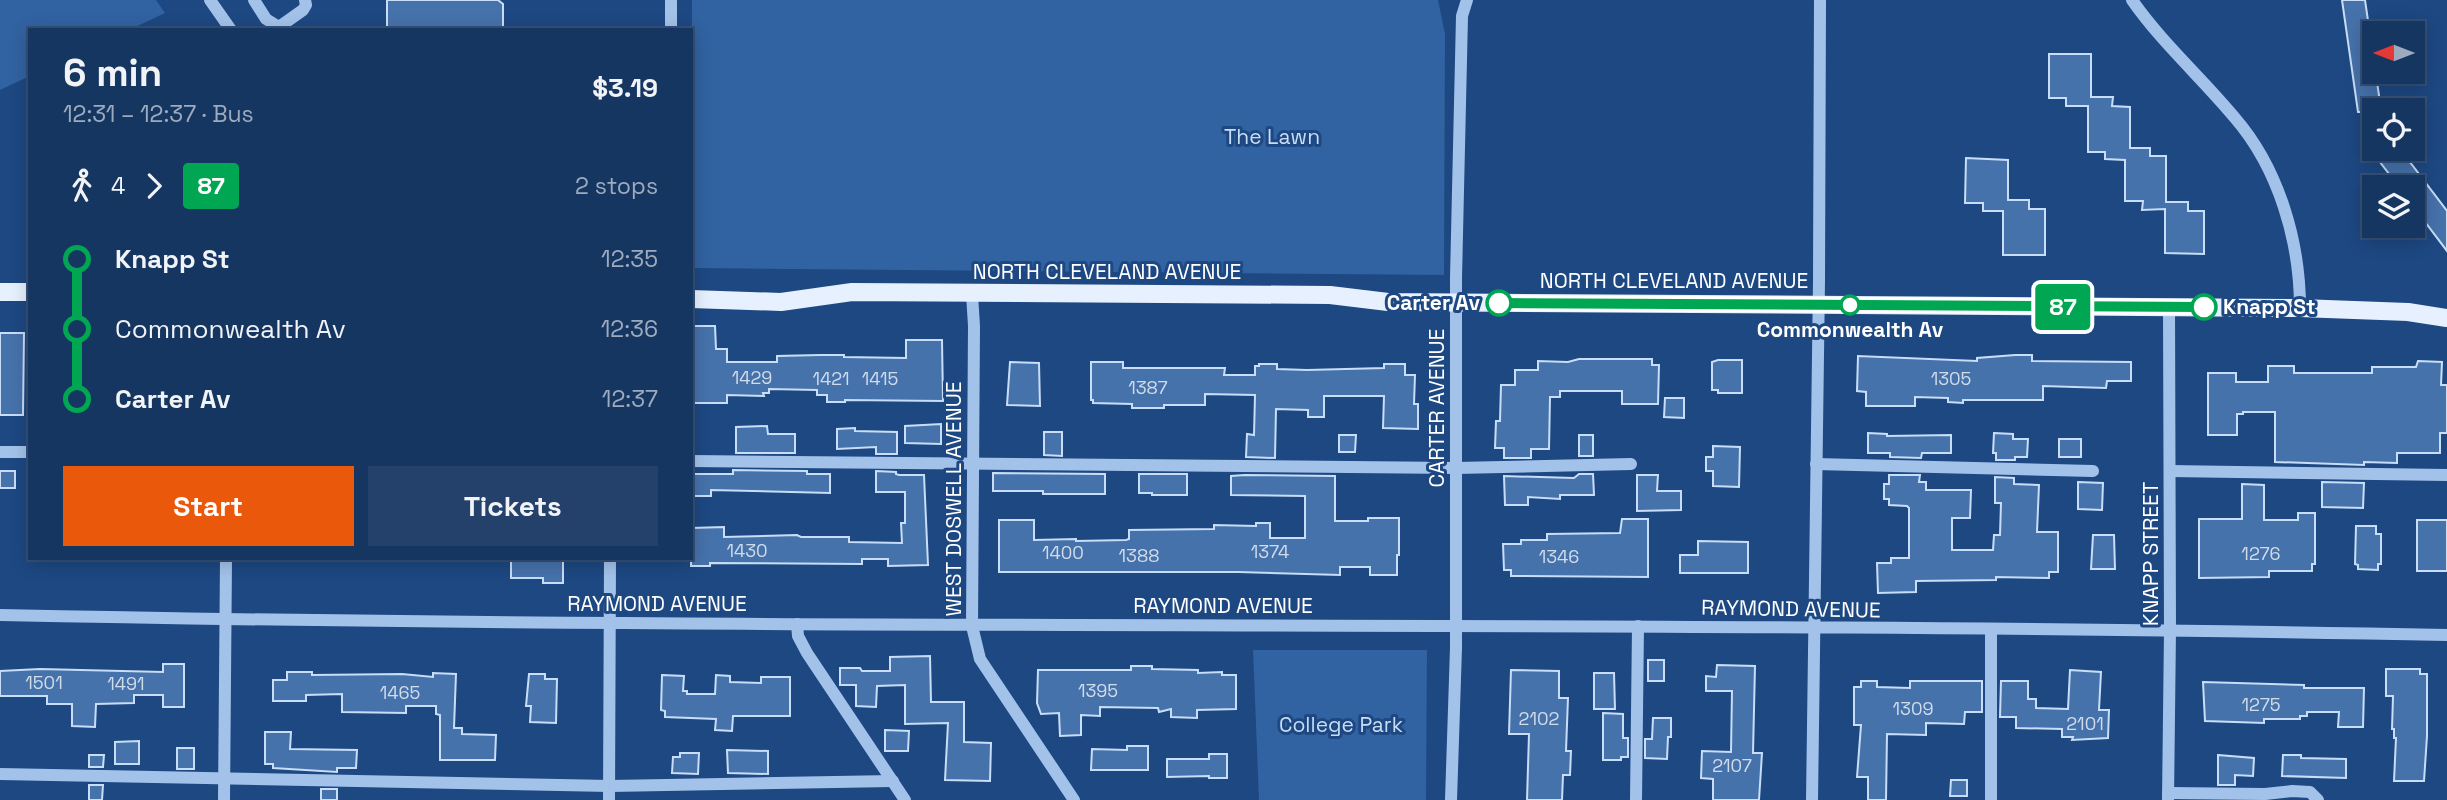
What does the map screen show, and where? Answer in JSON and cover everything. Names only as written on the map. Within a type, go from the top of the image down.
[{"type":"main road","points":[[0,292],[28,292]]},
{"type":"main road","name":"NORTH CLEVELAND AVENUE","points":[[693,299],[781,302],[852,292],[1330,295],[1388,302],[2300,308],[2407,312],[2447,318]]},
{"type":"street","points":[[210,0],[230,28]]},
{"type":"street","points":[[254,0],[266,19],[279,27],[303,10],[305,0]]},
{"type":"street","points":[[671,0],[671,28]]},
{"type":"street","name":"CARTER AVENUE","points":[[1457,0],[1462,16]]},
{"type":"street","name":"CARTER AVENUE","points":[[1451,800],[1456,625],[1456,302],[1462,16],[1467,0]]},
{"type":"street","points":[[1812,800],[1820,0]]},
{"type":"street","points":[[2132,0],[2237,119],[2272,176],[2288,220],[2300,284],[2300,308]]},
{"type":"street","name":"WEST DOSWELL AVENUE","points":[[972,294],[972,626],[980,659],[1074,800]]},
{"type":"street","name":"KNAPP STREET","points":[[2168,797],[2169,307]]},
{"type":"street","points":[[0,452],[28,452]]},
{"type":"street","points":[[693,461],[1456,468],[1631,464]]},
{"type":"street","points":[[1816,464],[2093,471]]},
{"type":"street","points":[[2170,471],[2447,475]]},
{"type":"street","points":[[224,800],[226,560]]},
{"type":"street","points":[[609,800],[610,560]]},
{"type":"street","name":"RAYMOND AVENUE","points":[[0,615],[610,624],[1637,626],[2447,635]]},
{"type":"street","points":[[797,624],[807,653],[905,800]]},
{"type":"street","points":[[1636,800],[1637,626]]},
{"type":"street","points":[[1991,630],[1991,800]]},
{"type":"street","points":[[0,774],[610,786],[893,781]]},
{"type":"street","points":[[2168,797],[2292,791],[2310,792],[2318,800]]},
{"type":"green space","points":[[0,0],[156,0],[165,13],[133,28],[28,28],[28,77],[0,90]]},
{"type":"green space","name":"The Lawn","points":[[692,0],[1438,0],[1445,34],[1444,275],[694,268]]},
{"type":"green space","name":"College Park","points":[[1253,650],[1427,650],[1426,800],[1259,800]]},
{"type":"building","points":[[387,0],[498,0],[503,4],[503,28],[387,28]]},
{"type":"building","points":[[2342,0],[2365,0],[2368,21],[2362,21],[2362,84],[2377,84],[2379,98],[2362,98],[2362,119],[2361,112],[2358,112]]},
{"type":"building","points":[[2049,54],[2091,54],[2091,97],[2113,97],[2112,106],[2130,107],[2130,148],[2150,148],[2150,156],[2166,156],[2166,202],[2188,202],[2188,211],[2204,211],[2204,254],[2165,253],[2165,209],[2142,210],[2143,201],[2125,201],[2125,160],[2105,159],[2105,152],[2088,152],[2088,106],[2066,106],[2066,98],[2049,98]]},
{"type":"building","points":[[1966,158],[2008,160],[2008,200],[2029,200],[2029,209],[2045,209],[2045,255],[2003,255],[2003,211],[1983,211],[1983,203],[1965,203]]},
{"type":"building","points":[[2379,161],[2409,161],[2420,175],[2390,175]]},
{"type":"building","points":[[2425,182],[2447,211],[2447,251],[2425,222]]},
{"type":"building","points":[[693,326],[715,326],[716,349],[727,349],[727,362],[777,362],[777,356],[820,355],[906,358],[906,340],[942,340],[943,401],[827,402],[827,395],[817,395],[817,390],[769,389],[769,393],[763,393],[764,396],[727,395],[727,403],[693,403]]},
{"type":"building","points":[[0,333],[24,333],[23,415],[0,415]]},
{"type":"building","points":[[2032,355],[2032,361],[2131,362],[2131,381],[2107,381],[2106,388],[2043,386],[2043,400],[1963,400],[1963,403],[1948,402],[1948,398],[1915,397],[1915,406],[1866,406],[1866,392],[1857,391],[1858,356],[1977,361],[1977,358]]},
{"type":"building","points":[[1579,359],[1652,359],[1652,365],[1659,365],[1658,404],[1622,404],[1622,391],[1560,391],[1560,397],[1550,397],[1549,449],[1531,449],[1531,458],[1504,458],[1504,448],[1495,448],[1496,421],[1500,421],[1501,385],[1515,385],[1515,370],[1538,370],[1538,361],[1568,362]]},
{"type":"building","points":[[1742,360],[1742,393],[1718,393],[1718,390],[1712,390],[1712,362]]},
{"type":"building","points":[[2418,361],[2442,362],[2441,385],[2447,385],[2447,433],[2440,433],[2440,453],[2397,453],[2397,463],[2364,462],[2364,465],[2275,462],[2275,412],[2237,414],[2237,435],[2208,435],[2208,373],[2236,373],[2236,382],[2268,382],[2268,366],[2294,366],[2294,373],[2372,373],[2372,367],[2416,367]]},
{"type":"building","points":[[1010,362],[1039,363],[1040,406],[1007,405]]},
{"type":"building","points":[[1091,362],[1123,362],[1123,368],[1225,368],[1224,375],[1255,375],[1255,366],[1259,364],[1277,364],[1277,369],[1307,370],[1384,368],[1384,364],[1405,364],[1405,375],[1415,375],[1414,404],[1418,404],[1418,429],[1383,428],[1384,396],[1324,396],[1324,417],[1308,417],[1308,410],[1276,409],[1275,458],[1246,457],[1247,434],[1254,435],[1255,395],[1205,394],[1205,405],[1164,405],[1164,408],[1132,408],[1132,404],[1093,403]]},
{"type":"building","points":[[1665,398],[1684,398],[1684,418],[1664,417]]},
{"type":"building","points":[[941,424],[941,444],[905,443],[905,426]]},
{"type":"building","points":[[767,426],[768,434],[795,434],[795,453],[736,453],[736,427]]},
{"type":"building","points":[[855,428],[855,431],[897,432],[897,454],[876,454],[876,447],[837,449],[837,429]]},
{"type":"building","points":[[1044,432],[1062,432],[1062,456],[1044,455]]},
{"type":"building","points":[[1868,433],[1887,436],[1951,435],[1951,453],[1922,453],[1921,458],[1868,453]]},
{"type":"building","points":[[1994,433],[2013,434],[2013,439],[2028,439],[2027,457],[1996,460],[1996,453],[1993,453]]},
{"type":"building","points":[[1339,435],[1356,435],[1355,452],[1339,452]]},
{"type":"building","points":[[1579,435],[1593,435],[1593,456],[1579,456]]},
{"type":"building","points":[[2059,439],[2081,439],[2081,457],[2059,457]]},
{"type":"building","points":[[1713,446],[1740,447],[1739,487],[1713,486],[1713,471],[1706,471],[1706,457],[1713,457]]},
{"type":"building","points":[[733,470],[830,474],[830,493],[711,490],[711,496],[693,496],[693,474],[733,474]]},
{"type":"building","points":[[0,471],[15,471],[15,488],[0,488]]},
{"type":"building","points":[[876,471],[924,475],[928,565],[888,566],[888,559],[862,559],[862,564],[710,563],[710,566],[691,566],[693,528],[724,527],[724,537],[797,535],[849,537],[849,542],[902,543],[901,523],[905,523],[905,492],[876,492]]},
{"type":"building","points":[[993,473],[1105,474],[1105,494],[993,491]]},
{"type":"building","points":[[1139,474],[1187,474],[1187,495],[1139,493]]},
{"type":"building","points":[[1579,474],[1593,474],[1594,495],[1560,495],[1560,499],[1528,497],[1528,505],[1505,505],[1504,476],[1574,478]]},
{"type":"building","points":[[1637,475],[1658,475],[1657,491],[1681,491],[1681,510],[1637,511]]},
{"type":"building","points":[[1889,475],[1920,475],[1919,482],[1926,482],[1926,490],[1971,490],[1970,518],[1952,518],[1952,550],[1993,550],[1994,535],[2000,535],[2001,503],[1995,503],[1995,477],[2014,478],[2014,484],[2039,485],[2037,532],[2058,532],[2058,572],[2049,572],[2049,578],[1996,577],[1996,580],[1916,581],[1916,592],[1878,593],[1877,563],[1891,563],[1891,558],[1909,558],[1909,508],[1889,505],[1889,499],[1884,499],[1884,484],[1889,484]]},
{"type":"building","points":[[1231,476],[1335,476],[1335,521],[1399,518],[1397,575],[1370,575],[1370,567],[1340,567],[1340,575],[1238,572],[999,572],[999,520],[1034,520],[1034,540],[1126,540],[1129,539],[1129,530],[1214,529],[1214,525],[1256,526],[1256,523],[1270,523],[1270,538],[1305,538],[1305,496],[1231,495]]},
{"type":"building","points":[[2078,482],[2103,483],[2102,510],[2078,509]]},
{"type":"building","points":[[2322,482],[2364,483],[2363,508],[2322,507]]},
{"type":"building","points":[[2242,484],[2264,485],[2264,520],[2298,520],[2298,513],[2315,513],[2315,564],[2312,564],[2312,571],[2269,571],[2269,577],[2199,578],[2199,519],[2242,519]]},
{"type":"building","points":[[1622,519],[1648,519],[1648,577],[1511,576],[1511,570],[1504,570],[1503,544],[1521,544],[1521,540],[1547,540],[1547,534],[1620,533]]},
{"type":"building","points":[[2417,520],[2447,520],[2447,571],[2417,571]]},
{"type":"building","points":[[2356,526],[2376,526],[2376,534],[2381,534],[2381,564],[2378,564],[2378,570],[2358,569],[2355,564]]},
{"type":"building","points":[[2093,535],[2114,535],[2115,569],[2091,569]]},
{"type":"building","points":[[1698,541],[1748,542],[1748,573],[1680,573],[1680,555],[1698,555]]},
{"type":"building","points":[[511,560],[563,561],[563,583],[543,583],[543,578],[511,578]]},
{"type":"building","points":[[930,656],[931,702],[964,702],[964,742],[991,743],[990,781],[945,780],[948,723],[905,724],[905,685],[877,686],[876,707],[856,706],[856,685],[840,685],[840,668],[890,671],[890,657]]},
{"type":"building","points":[[1648,660],[1664,660],[1664,681],[1648,681]]},
{"type":"building","points":[[163,664],[184,664],[184,707],[163,707],[163,695],[134,695],[134,703],[96,704],[95,727],[72,726],[72,704],[47,704],[47,696],[0,696],[0,671],[40,669],[163,672]]},
{"type":"building","points":[[1717,665],[1755,666],[1753,753],[1762,753],[1759,800],[1713,800],[1713,779],[1701,778],[1702,751],[1731,752],[1732,691],[1706,691],[1706,676],[1716,677]]},
{"type":"building","points":[[1131,666],[1236,675],[1236,709],[1197,710],[1197,718],[1171,717],[1171,709],[1159,712],[1158,708],[1100,707],[1100,716],[1081,715],[1081,735],[1060,736],[1059,713],[1041,714],[1037,703],[1038,670],[1131,670]]},
{"type":"building","points":[[2386,669],[2420,669],[2420,674],[2427,674],[2424,781],[2394,781],[2396,738],[2392,729],[2393,696],[2386,696]]},
{"type":"building","points":[[1511,670],[1559,671],[1559,698],[1568,698],[1566,751],[1571,751],[1570,775],[1563,775],[1562,800],[1527,800],[1529,734],[1509,734]]},
{"type":"building","points":[[2070,670],[2101,672],[2099,710],[2109,710],[2108,738],[2072,740],[2073,737],[2062,737],[2062,729],[2016,728],[2016,717],[2000,717],[2001,681],[2028,681],[2028,699],[2036,699],[2036,708],[2068,709]]},
{"type":"building","points":[[287,672],[312,672],[312,675],[402,674],[433,677],[433,673],[456,674],[454,728],[462,728],[462,734],[496,735],[495,760],[440,760],[440,715],[436,714],[436,706],[406,706],[406,713],[342,712],[342,694],[306,695],[306,701],[273,701],[273,680],[287,680]]},
{"type":"building","points":[[1594,673],[1614,673],[1615,709],[1594,709]]},
{"type":"building","points":[[529,674],[545,674],[545,679],[557,679],[556,723],[530,722],[531,706],[526,706]]},
{"type":"building","points":[[662,675],[684,676],[683,691],[687,691],[687,694],[715,694],[716,675],[730,676],[730,682],[761,683],[761,677],[790,677],[790,716],[733,716],[732,731],[715,730],[716,719],[665,717],[665,711],[661,710]]},
{"type":"building","points":[[1861,681],[1877,681],[1877,687],[1910,688],[1910,681],[1982,681],[1982,712],[1965,712],[1964,724],[1926,723],[1926,735],[1887,734],[1886,800],[1868,800],[1868,777],[1857,777],[1861,725],[1854,725],[1854,687],[1861,687]]},
{"type":"building","points":[[2203,682],[2304,685],[2304,688],[2364,688],[2363,727],[2338,727],[2339,712],[2307,712],[2307,716],[2300,716],[2300,719],[2264,719],[2264,723],[2205,721]]},
{"type":"building","points":[[1603,713],[1623,714],[1623,738],[1628,738],[1628,757],[1621,757],[1621,760],[1603,760]]},
{"type":"building","points":[[1653,718],[1671,718],[1667,759],[1645,758],[1645,739],[1652,739]]},
{"type":"building","points":[[885,730],[909,731],[908,751],[885,751]]},
{"type":"building","points":[[265,732],[291,732],[290,749],[357,750],[356,768],[337,768],[337,772],[273,768],[273,764],[265,764]]},
{"type":"building","points":[[139,741],[139,764],[115,764],[115,742]]},
{"type":"building","points":[[1127,746],[1148,746],[1148,770],[1091,770],[1092,749],[1127,750]]},
{"type":"building","points":[[177,748],[194,748],[194,769],[177,769]]},
{"type":"building","points":[[727,750],[768,751],[768,774],[728,773]]},
{"type":"building","points":[[680,753],[699,753],[698,774],[672,773],[673,757],[680,757]]},
{"type":"building","points":[[1209,754],[1227,754],[1227,778],[1167,777],[1167,759],[1209,759]]},
{"type":"building","points":[[89,755],[104,755],[103,767],[89,767]]},
{"type":"building","points":[[2218,755],[2254,758],[2253,776],[2235,775],[2235,785],[2218,785]]},
{"type":"building","points":[[2283,755],[2346,759],[2346,778],[2282,776]]},
{"type":"building","points":[[1951,780],[1967,780],[1967,796],[1950,796]]},
{"type":"building","points":[[89,785],[103,785],[102,800],[89,800]]},
{"type":"building","points":[[321,789],[337,789],[337,800],[321,800]]},
{"type":"bus line","name":"87","points":[[1499,303],[2204,307]]},
{"type":"place","name":"Carter Av","points":[[1499,303]]},
{"type":"place","name":"Commonwealth Av","points":[[1850,305]]},
{"type":"place","name":"Knapp St","points":[[2204,307]]}]
